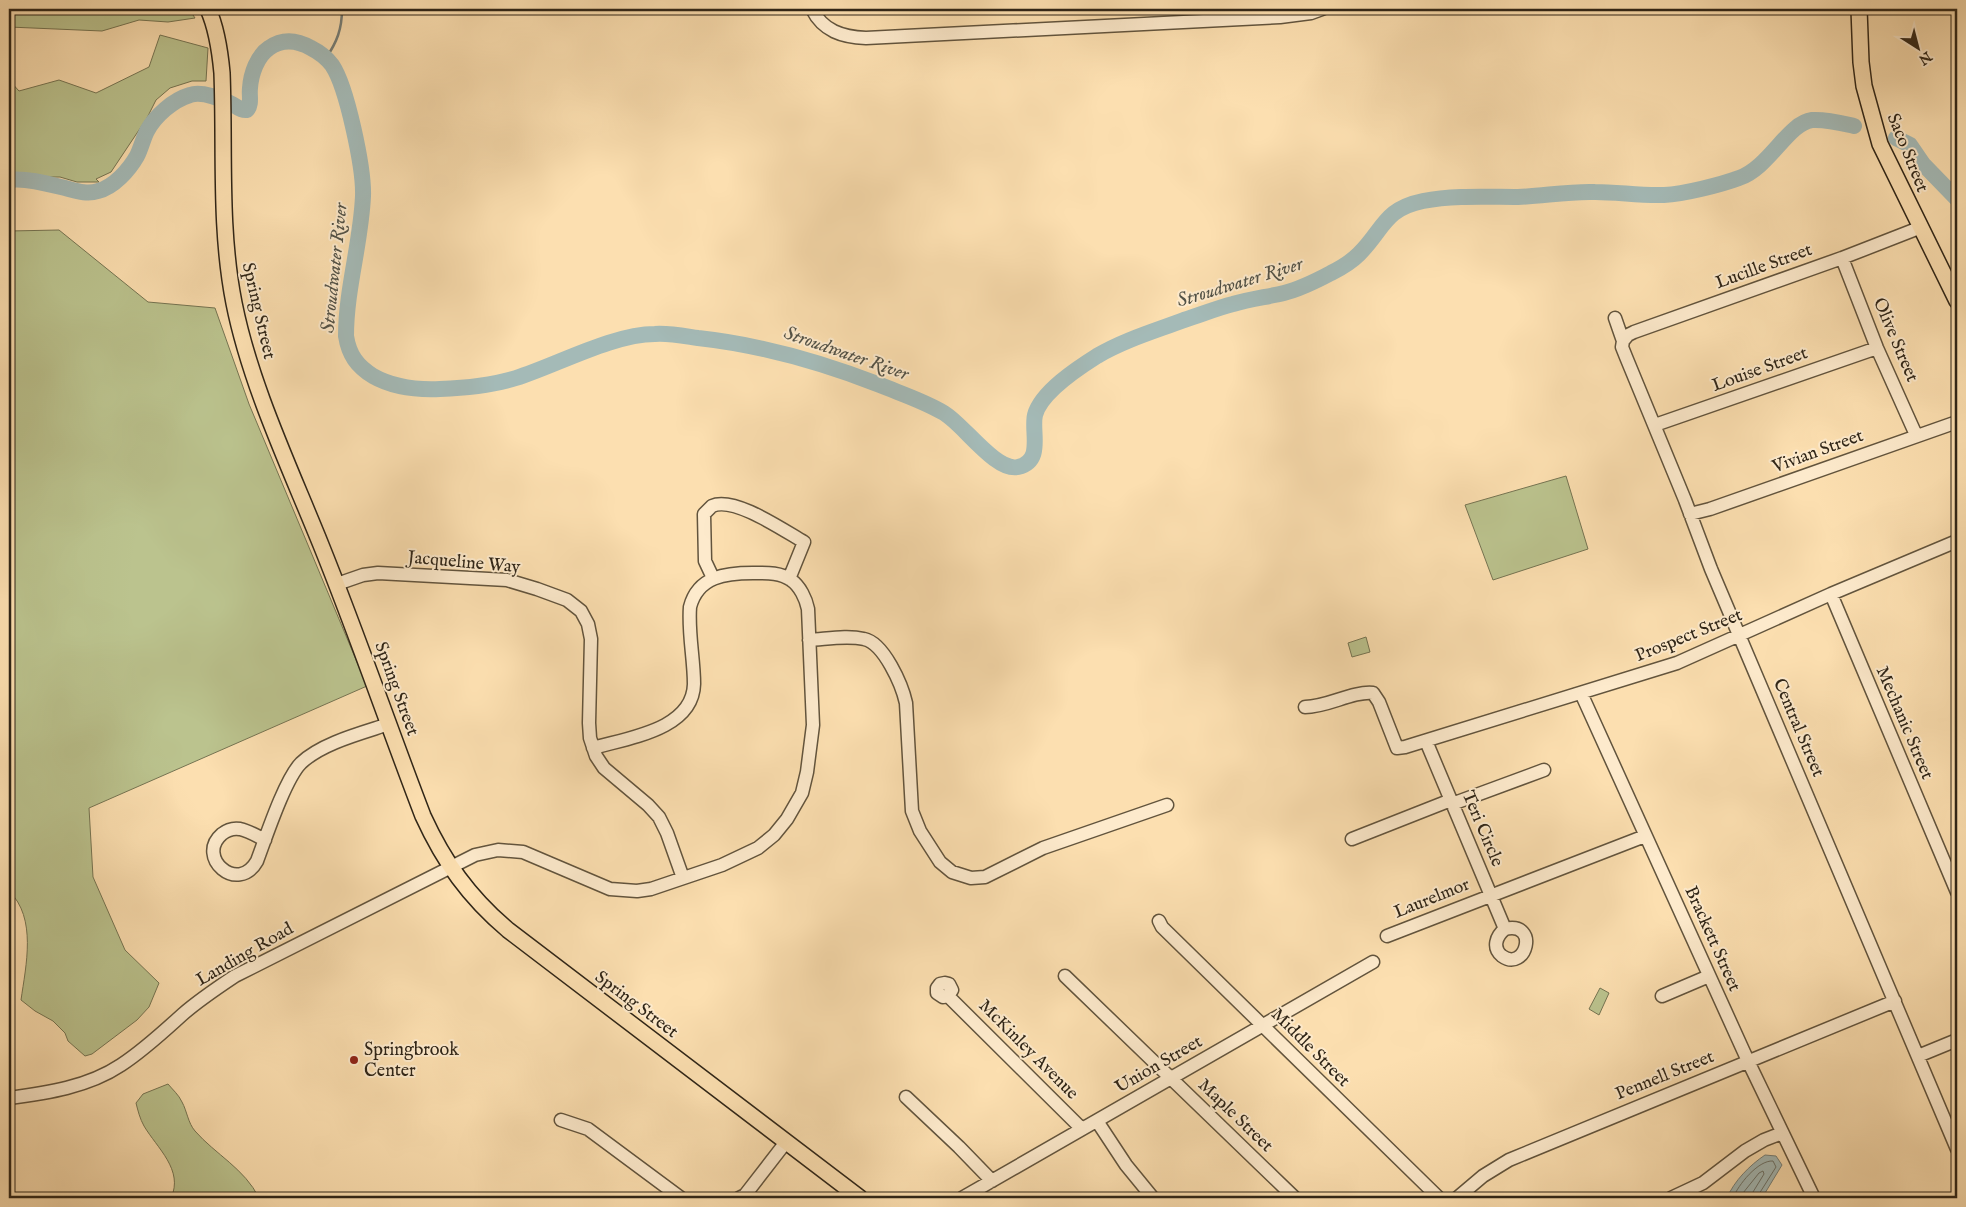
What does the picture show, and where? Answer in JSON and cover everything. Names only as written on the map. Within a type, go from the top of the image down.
[{"type":"main road","name":"Spring Street","points":[[208,9],[214,22],[220,50],[223,95],[224,219],[227,256],[234,304],[246,352],[263,401],[337,584],[423,816],[450,867],[486,911],[508,930],[860,1198]]},
{"type":"main road","name":"Saco Street","points":[[1859,9],[1861,62],[1872,119],[1880,144],[1957,301]]},
{"type":"street","points":[[812,9],[822,25],[832,31],[849,38],[866,38],[1280,17],[1311,13],[1322,9]]},
{"type":"street","name":"Lucille Street","points":[[1623,341],[1634,332],[1842,258],[1920,228]]},
{"type":"street","name":"Olive Street","points":[[1842,258],[1877,348],[1916,435]]},
{"type":"street","name":"Central Street","points":[[1615,318],[1623,341],[1622,347],[1655,425],[1711,569],[1957,1148]]},
{"type":"street","name":"Louise Street","points":[[1655,425],[1877,348]]},
{"type":"street","name":"Vivian Street","points":[[1690,514],[1710,509],[1957,422]]},
{"type":"street","points":[[593,748],[659,728],[673,721],[684,712],[691,700],[694,685],[690,607],[701,586],[714,578],[732,573],[766,573],[788,579],[804,542],[740,507],[725,503],[712,506],[704,514],[706,561],[714,578]]},
{"type":"street","name":"Prospect Street","points":[[1305,707],[1320,706],[1365,693],[1373,694],[1379,702],[1396,748],[1426,741],[1677,663],[1831,594],[1957,541]]},
{"type":"street","name":"Jacqueline Way","points":[[337,584],[363,575],[378,573],[498,579],[537,589],[568,600],[581,611],[590,632],[589,723],[593,748],[598,761],[604,768],[648,805],[659,817],[667,833],[683,878]]},
{"type":"street","name":"Landing Road","points":[[9,1098],[44,1093],[72,1086],[106,1074],[134,1056],[210,992],[235,976],[474,855],[510,850],[523,852],[546,860],[610,889],[637,891],[652,889],[731,862],[758,848],[781,828],[795,806],[805,783],[813,725],[807,602],[788,579]]},
{"type":"street","name":"Mechanic Street","points":[[1831,594],[1957,892]]},
{"type":"street","points":[[809,640],[852,637],[866,639],[883,653],[906,703],[910,794],[914,818],[940,862],[952,872],[971,878],[985,877],[1043,848],[1167,805]]},
{"type":"street","name":"Brackett Street","points":[[1581,693],[1748,1061],[1814,1198]]},
{"type":"street","points":[[266,840],[291,777],[300,764],[322,749],[390,724]]},
{"type":"street","name":"Teri Circle","points":[[1426,741],[1505,930]]},
{"type":"street","points":[[1352,839],[1544,770]]},
{"type":"street","name":"Laurelmor","points":[[1387,936],[1490,894],[1645,836]]},
{"type":"street","name":"Middle Street","points":[[1159,921],[1162,927],[1262,1026],[1440,1198]]},
{"type":"street","name":"Union Street","points":[[962,1198],[1373,962]]},
{"type":"street","name":"Maple Street","points":[[1065,976],[1295,1198]]},
{"type":"street","points":[[1662,996],[1709,976]]},
{"type":"street","name":"McKinley Avenue","points":[[948,996],[1082,1129]]},
{"type":"street","name":"Pennell Street","points":[[1457,1198],[1483,1176],[1509,1160],[1895,1001]]},
{"type":"street","points":[[1918,1056],[1957,1040]]},
{"type":"street","points":[[906,1097],[960,1147],[992,1181]]},
{"type":"street","points":[[561,1120],[588,1129],[681,1198]]},
{"type":"street","points":[[1097,1120],[1126,1165],[1153,1198]]},
{"type":"street","points":[[1671,1198],[1704,1183],[1745,1151],[1764,1140],[1782,1133]]},
{"type":"street","points":[[739,1198],[745,1195],[786,1142]]},
{"type":"green space","points":[[9,9],[189,9],[195,18],[168,22],[139,20],[102,31],[9,27]]},
{"type":"green space","points":[[160,35],[208,48],[206,81],[192,81],[170,88],[156,100],[147,118],[111,172],[96,179],[99,182],[77,182],[60,177],[9,174],[9,80],[19,91],[59,80],[96,93],[149,67]]},
{"type":"green space","points":[[59,230],[148,302],[215,308],[249,404],[367,686],[89,808],[93,877],[125,950],[159,983],[149,1007],[137,1020],[92,1054],[85,1056],[68,1041],[65,1033],[53,1021],[35,1011],[21,1000],[27,957],[26,928],[18,902],[9,891],[9,231]]},
{"type":"green space","points":[[1566,476],[1588,549],[1493,580],[1465,505]]},
{"type":"green space","points":[[1366,637],[1370,652],[1352,657],[1348,643]]},
{"type":"green space","points":[[1600,988],[1609,993],[1599,1015],[1589,1009]]},
{"type":"green space","points":[[168,1084],[181,1099],[195,1131],[238,1170],[259,1198],[171,1198],[174,1188],[172,1169],[144,1126],[136,1103],[143,1094]]},
{"type":"water","points":[[1765,1155],[1776,1156],[1782,1165],[1762,1198],[1727,1198],[1743,1174]]},
{"type":"waterway","points":[[326,58],[338,35],[342,9]]},
{"type":"waterway","name":"Stroudwater River","points":[[9,180],[35,181],[84,192],[104,189],[115,182],[130,167],[137,156],[150,125],[171,105],[184,97],[194,94],[205,94],[240,109],[247,110],[250,103],[252,77],[255,66],[261,56],[269,48],[285,41],[300,43],[320,53],[332,65],[338,76],[354,129],[361,167],[363,196],[362,214],[348,301],[346,336],[349,349],[355,359],[362,368],[373,376],[397,386],[414,388],[469,387],[516,378],[603,344],[639,335],[666,334],[722,341],[768,350],[813,362],[921,401],[952,419],[1000,462],[1009,467],[1018,467],[1026,464],[1034,452],[1034,422],[1039,406],[1052,389],[1080,367],[1107,350],[1129,340],[1227,306],[1290,291],[1320,279],[1353,260],[1386,221],[1400,209],[1423,201],[1459,197],[1518,197],[1585,192],[1655,195],[1681,193],[1702,189],[1750,173],[1803,123],[1812,120],[1823,120],[1854,126]]},
{"type":"waterway","name":"Stroudwater River","points":[[1896,138],[1910,145],[1923,164],[1957,199]]},
{"type":"place","name":"Springbrook Center","points":[[354,1060]]}]
